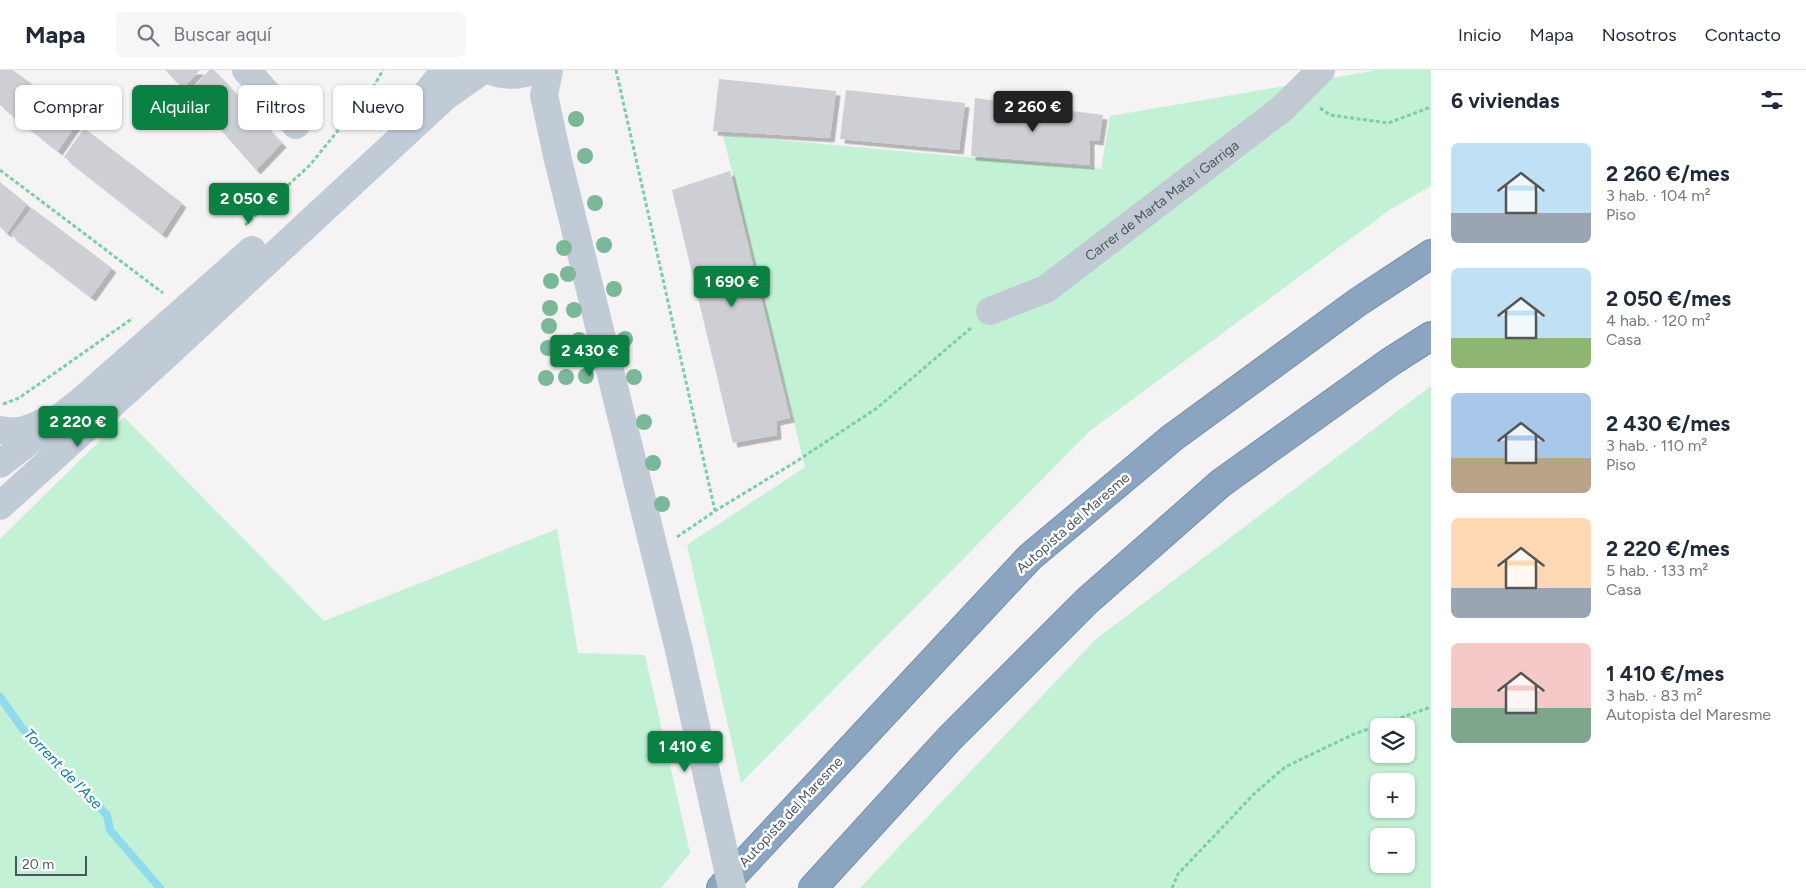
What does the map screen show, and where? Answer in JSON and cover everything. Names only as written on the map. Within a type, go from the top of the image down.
[{"type":"highway","name":"Autopista del Maresme","points":[[720,888],[1030,557],[1172,438],[1358,302],[1431,254]]},
{"type":"highway","points":[[813,888],[948,739],[1087,601],[1222,483],[1390,362],[1431,336]]},
{"type":"street","points":[[246,70],[260,85]]},
{"type":"street","points":[[149,371],[127,376],[28,464],[11,472],[1,467],[81,401],[419,103],[445,70]]},
{"type":"street","points":[[0,506],[446,96],[493,72],[519,74],[535,70]]},
{"type":"street","name":"Carrer de Marta Mata i Garriga","points":[[990,311],[1046,289],[1283,108],[1321,70]]},
{"type":"street","points":[[493,72],[547,83],[558,160],[679,650],[732,888]]},
{"type":"street","points":[[0,430],[9,432],[28,429],[81,401]]},
{"type":"path","points":[[245,225],[310,165],[374,86],[383,70]]},
{"type":"path","points":[[616,70],[715,511]]},
{"type":"path","points":[[1299,92],[1330,116],[1388,123],[1431,107]]},
{"type":"path","points":[[0,170],[165,295]]},
{"type":"path","points":[[654,549],[677,537],[715,511],[797,462],[877,408],[990,311]]},
{"type":"path","points":[[0,404],[18,398],[141,312]]},
{"type":"path","points":[[1172,888],[1178,874],[1255,793],[1285,767],[1354,734],[1431,707]]},
{"type":"green space","points":[[1378,70],[1431,70],[1431,186],[1391,209],[1091,430],[741,783],[687,545],[805,467],[723,135],[1101,169],[1110,116]]},
{"type":"green space","points":[[1431,386],[1431,888],[860,888],[1096,639]]},
{"type":"green space","points":[[124,417],[324,621],[557,529],[578,653],[645,655],[690,853],[661,888],[0,888],[0,539]]},
{"type":"building","points":[[0,70],[13,70],[34,85],[15,85],[15,117],[0,105]]},
{"type":"building","points":[[165,70],[200,70],[186,85],[180,85]]},
{"type":"building","points":[[209,70],[214,70],[228,85],[196,85]]},
{"type":"building","points":[[719,79],[836,91],[830,138],[713,131]]},
{"type":"building","points":[[228,85],[238,96],[238,130],[270,130],[282,143],[256,170],[221,130],[228,130]]},
{"type":"building","points":[[846,90],[965,103],[959,150],[840,139]]},
{"type":"building","points":[[975,98],[1103,115],[1099,141],[1090,140],[1090,165],[971,156]]},
{"type":"building","points":[[32,130],[72,130],[58,151]]},
{"type":"building","points":[[83,130],[87,130],[182,203],[162,234],[64,157]]},
{"type":"building","points":[[730,171],[790,418],[776,421],[777,435],[733,443],[672,190]]},
{"type":"building","points":[[0,182],[27,204],[7,233],[0,227]]},
{"type":"building","points":[[32,208],[112,268],[91,297],[11,235]]},
{"type":"waterway","name":"Torrent de l'Ase","points":[[0,697],[22,728],[107,815],[110,830],[160,888]]}]
